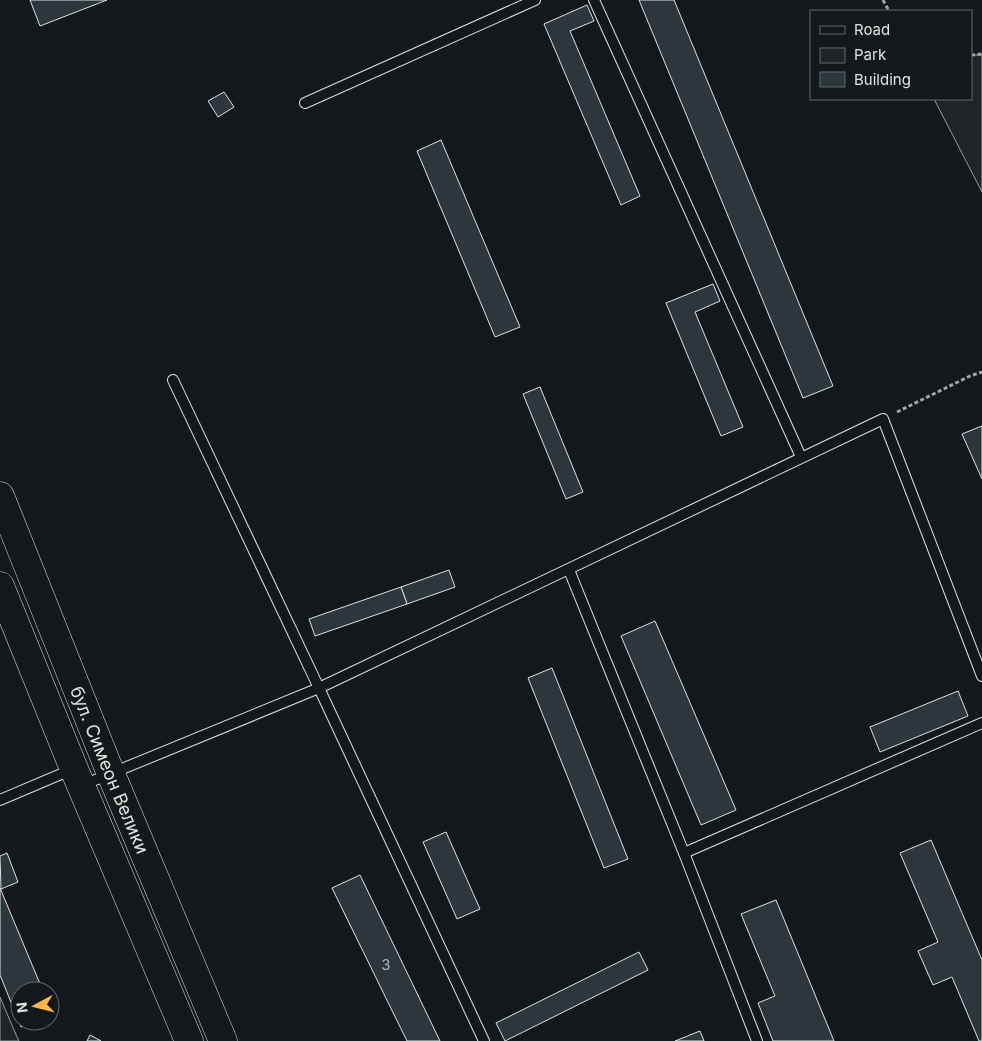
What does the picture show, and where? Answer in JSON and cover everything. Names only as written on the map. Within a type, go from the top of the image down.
[{"type":"main road","name":"бул. Симеон Велики","points":[[0,496],[111,774],[223,1041]]},
{"type":"main road","name":"бул. Симеон Велики","points":[[0,586],[189,1041]]},
{"type":"lane","points":[[305,103],[535,0]]},
{"type":"lane","points":[[594,0],[801,457]]},
{"type":"lane","points":[[173,380],[484,1041]]},
{"type":"lane","points":[[0,800],[78,777],[111,774],[319,688],[883,419],[982,676]]},
{"type":"lane","points":[[569,570],[684,853],[757,1041]]},
{"type":"lane","points":[[684,853],[982,723]]},
{"type":"path","points":[[883,419],[970,376],[982,372]]},
{"type":"green space","points":[[972,55],[982,55],[982,192],[935,100],[972,100]]},
{"type":"green space","points":[[0,997],[10,1021],[10,1031],[14,1031],[19,1041],[0,1041]]},
{"type":"building","points":[[30,0],[107,0],[40,26]]},
{"type":"building","points":[[639,0],[674,0],[833,386],[803,398]]},
{"type":"building","points":[[587,5],[594,21],[570,31],[640,196],[621,205],[544,24]]},
{"type":"building","points":[[224,92],[234,107],[218,117],[208,101]]},
{"type":"building","points":[[441,140],[520,327],[495,337],[417,151]]},
{"type":"building","points":[[713,284],[720,301],[695,312],[743,427],[721,436],[666,303]]},
{"type":"building","points":[[540,387],[583,492],[566,499],[523,394]]},
{"type":"building","points":[[982,426],[982,479],[962,434]]},
{"type":"building","points":[[449,570],[455,587],[407,604],[401,587]]},
{"type":"building","points":[[401,587],[407,604],[315,636],[309,619]]},
{"type":"building","points":[[655,621],[736,810],[701,825],[621,636]]},
{"type":"building","points":[[552,668],[628,859],[604,868],[528,678]]},
{"type":"building","points":[[958,691],[968,716],[880,752],[870,727]]},
{"type":"building","points":[[446,832],[480,909],[457,919],[423,842]]},
{"type":"building","points":[[931,840],[982,960],[982,1041],[979,1041],[952,977],[933,985],[918,951],[938,942],[900,853]]},
{"type":"building","points":[[7,853],[18,882],[1,889],[0,856]]},
{"type":"building","points":[[360,875],[440,1041],[407,1041],[332,888]]},
{"type":"building","points":[[0,888],[39,981],[10,981],[10,1000],[0,975]]},
{"type":"building","points":[[776,900],[834,1041],[773,1041],[758,1003],[775,996],[741,914]]},
{"type":"building","points":[[639,952],[648,970],[505,1041],[496,1023]]},
{"type":"building","points":[[700,1031],[704,1041],[675,1041]]},
{"type":"building","points":[[90,1035],[101,1041],[87,1041]]}]
